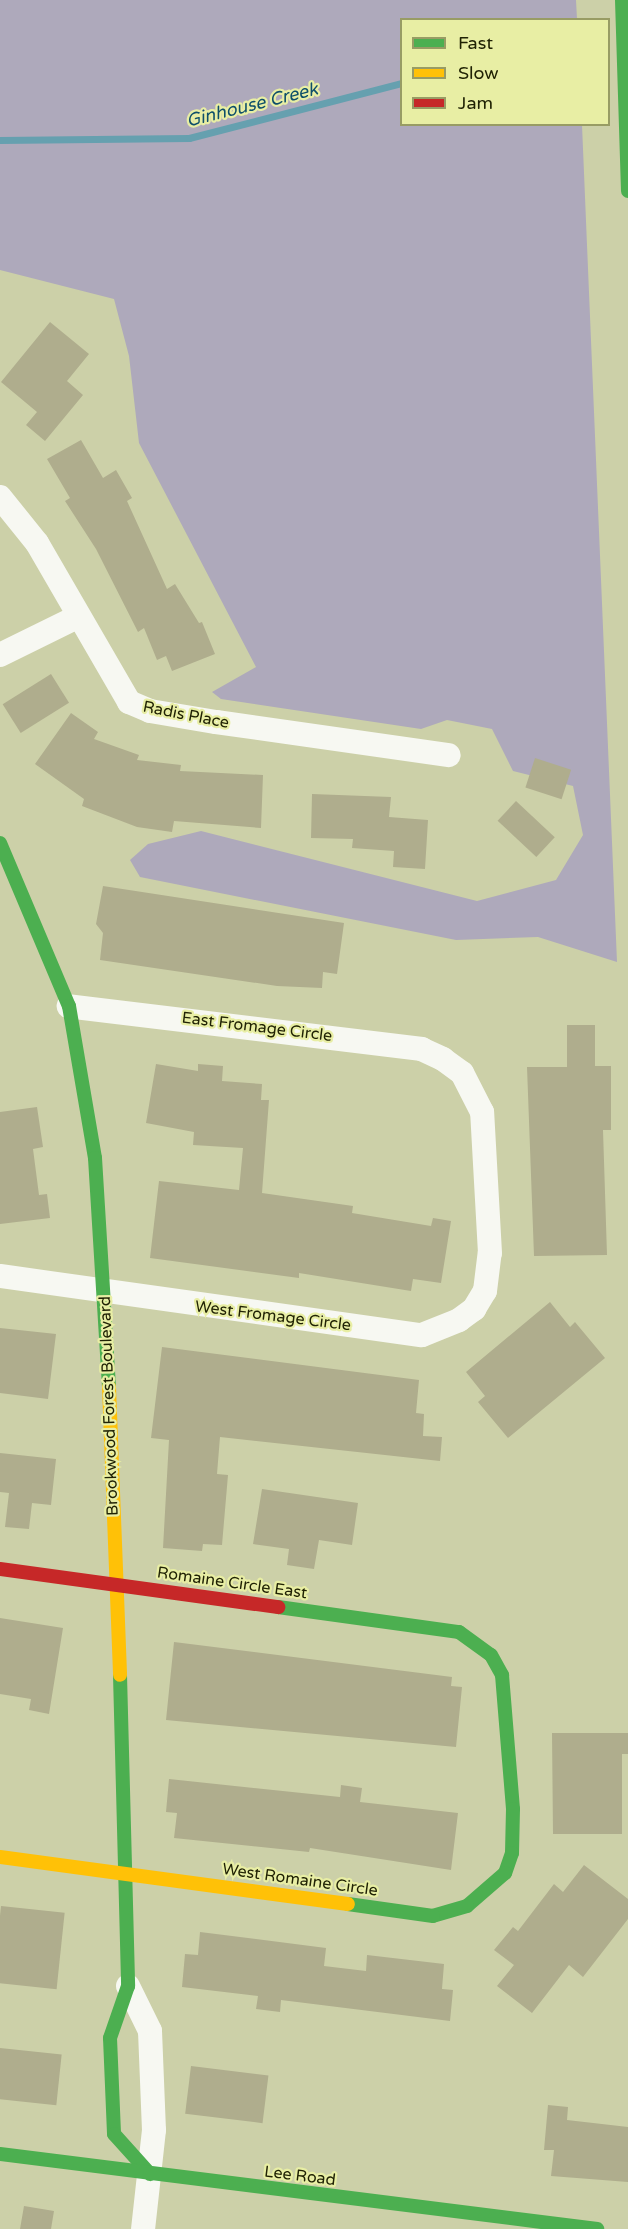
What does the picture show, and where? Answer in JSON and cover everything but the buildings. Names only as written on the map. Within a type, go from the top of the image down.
[{"type":"street","points":[[622,0],[628,191]]},
{"type":"street","name":"Radis Place","points":[[0,497],[38,543],[77,617],[129,702],[150,711],[449,755]]},
{"type":"street","points":[[0,655],[77,617]]},
{"type":"street","name":"Brookwood Forest Boulevard","points":[[0,843],[69,1006],[95,1158],[105,1291],[127,1872],[128,1986],[110,2038],[114,2134],[150,2174]]},
{"type":"street","name":"East Fromage Circle","points":[[69,1006],[422,1048],[443,1059],[462,1073],[482,1112],[490,1253],[485,1291],[474,1309],[440,1331]]},
{"type":"street","name":"West Fromage Circle","points":[[0,1276],[422,1335],[440,1331]]},
{"type":"street","name":"Romaine Circle East","points":[[0,1569],[459,1632]]},
{"type":"street","name":"West Romaine Circle","points":[[0,1857],[127,1872],[433,1916],[467,1906],[490,1890],[505,1873],[512,1853],[513,1809],[502,1675],[492,1655],[459,1632]]},
{"type":"street","name":"Brookwood Forest Boulevard","points":[[128,1986],[150,2031],[154,2130],[143,2229]]},
{"type":"street","name":"Lee Road","points":[[0,2154],[597,2229]]},
{"type":"shaded area","points":[[0,0],[576,0],[577,18],[400,18],[400,126],[582,126],[617,962],[538,937],[456,940],[140,877],[130,860],[148,844],[201,831],[477,901],[556,880],[583,835],[573,786],[513,771],[492,729],[447,720],[421,729],[221,699],[212,692],[256,667],[139,443],[129,356],[114,299],[0,270]]},
{"type":"waterway","name":"Ginhouse Creek","points":[[0,140],[189,138],[400,84]]},
{"type":"traffic: fast","points":[[622,0],[628,191]]},
{"type":"traffic: fast","points":[[0,843],[69,1006],[95,1158],[109,1387]]},
{"type":"traffic: fast","points":[[278,1607],[459,1632],[491,1655],[502,1675],[513,1809],[512,1853],[505,1873],[467,1906],[433,1916],[348,1904]]},
{"type":"traffic: fast","points":[[120,1675],[128,1986],[110,2038],[114,2134],[150,2174]]},
{"type":"traffic: fast","points":[[0,2154],[597,2229]]},
{"type":"traffic: slow","points":[[109,1387],[120,1675]]},
{"type":"traffic: slow","points":[[0,1857],[348,1904]]},
{"type":"traffic: jam","points":[[0,1569],[278,1607]]}]
